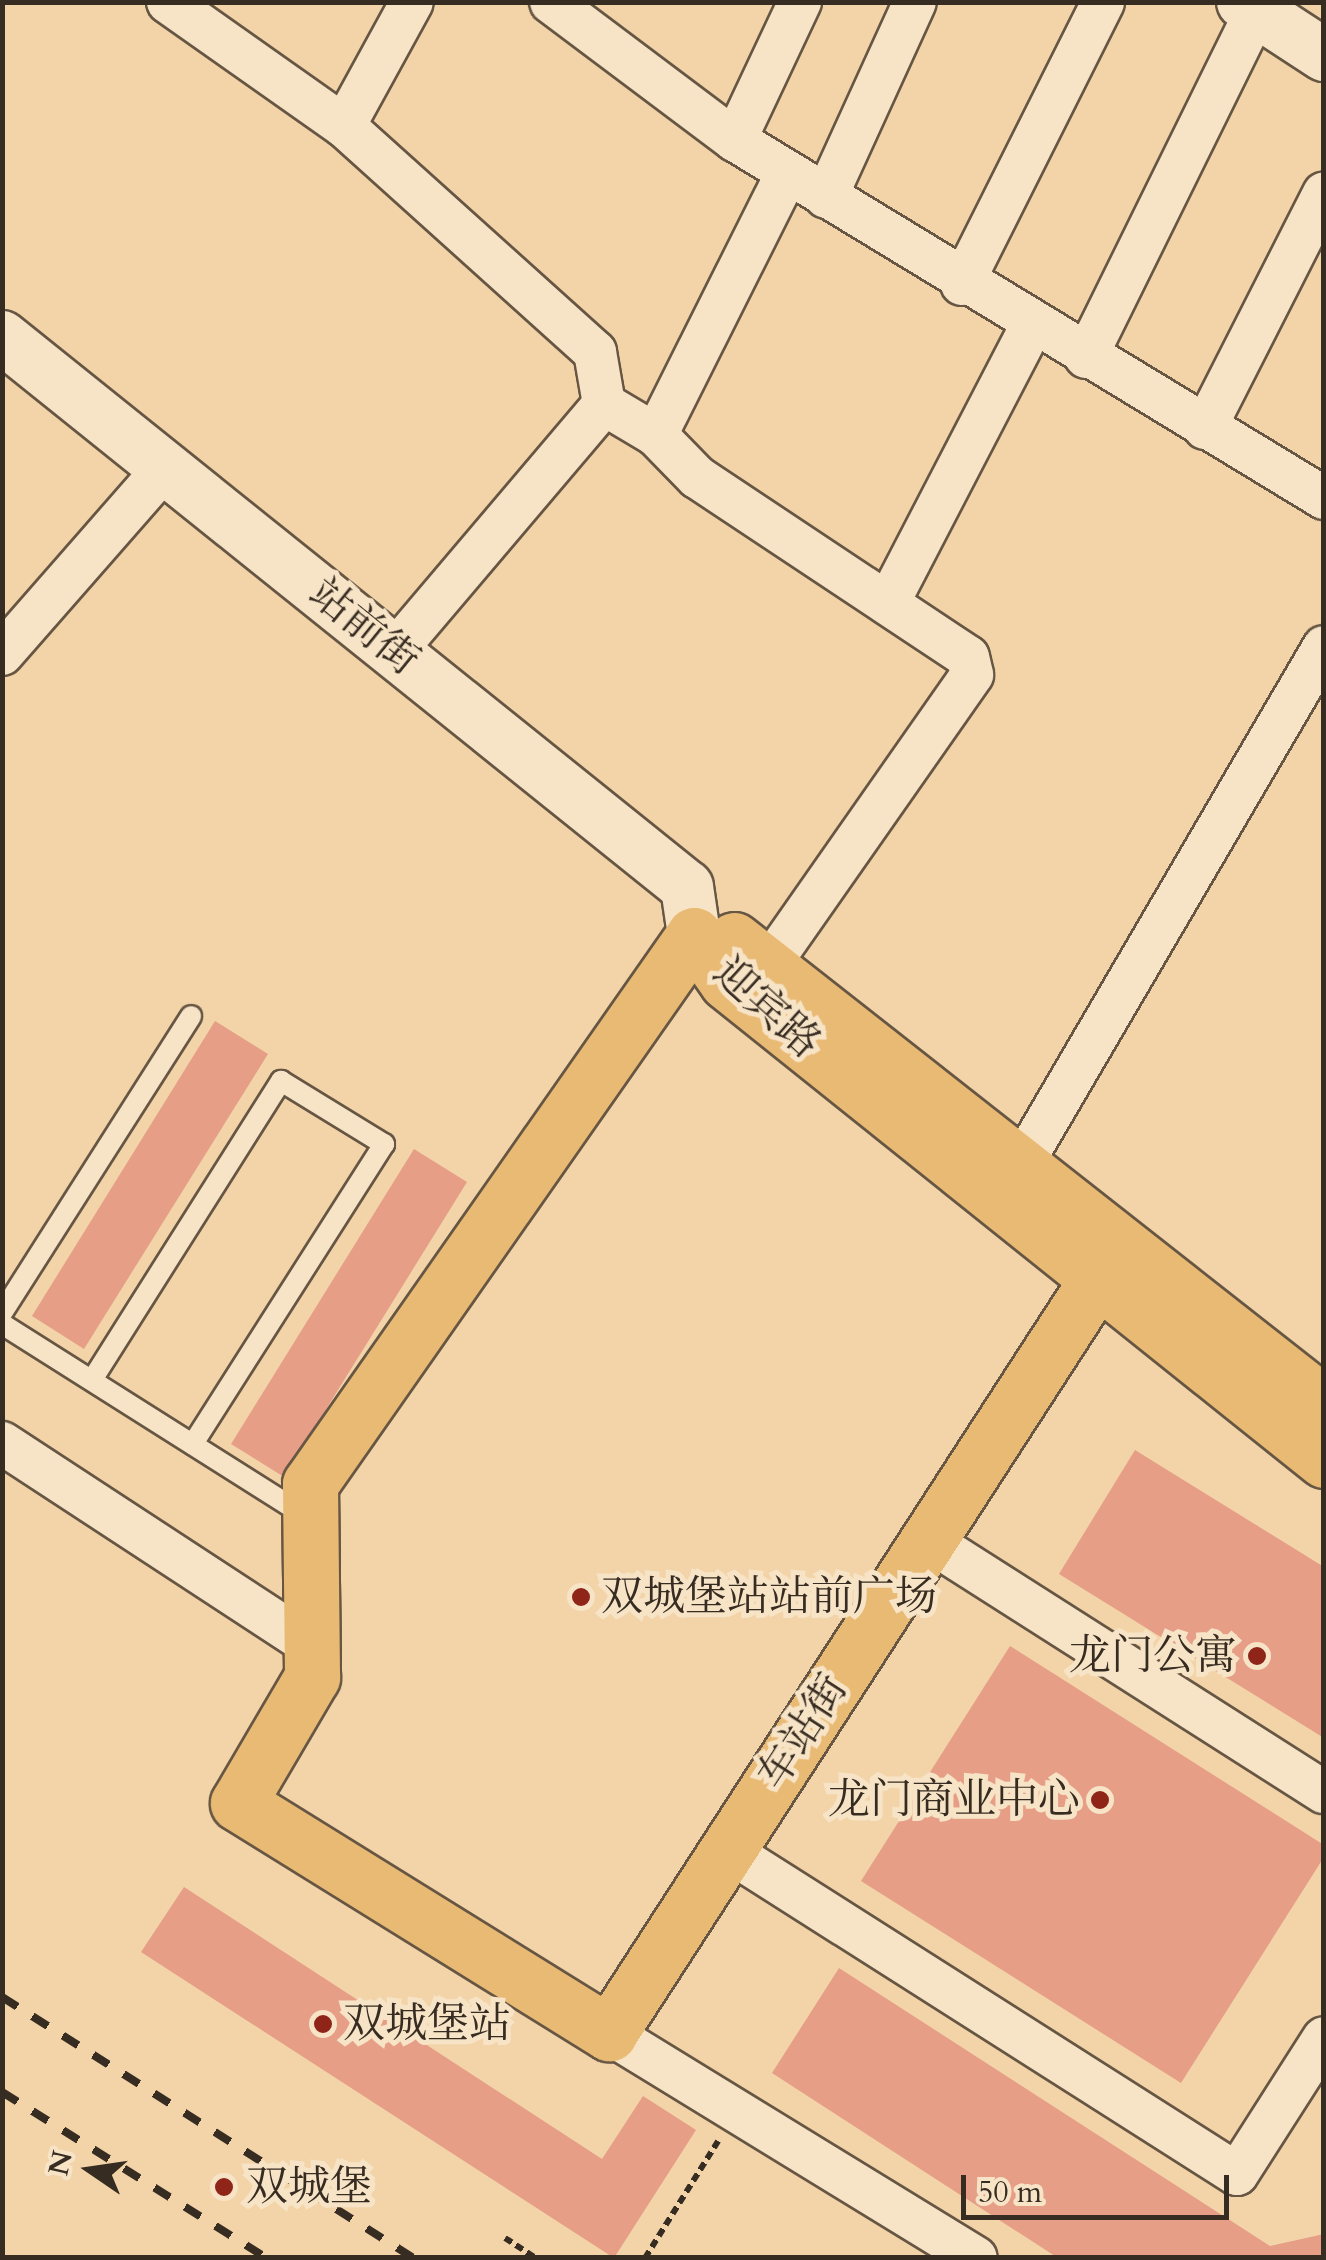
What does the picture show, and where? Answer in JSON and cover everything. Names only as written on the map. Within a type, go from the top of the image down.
[{"type":"main road","name":"迎宾路","points":[[694,935],[1010,1184],[1324,1404]]},
{"type":"main road","points":[[609,2032],[238,1804],[312,1678],[310,1484],[694,935]]},
{"type":"main road","name":"迎宾路","points":[[1010,1184],[1096,1281],[1324,1460]]},
{"type":"main road","name":"车站街","points":[[609,2032],[1096,1281]]},
{"type":"street","points":[[168,2],[344,126],[465,228],[595,352],[604,404],[656,435],[697,476],[968,657],[972,676],[757,983]]},
{"type":"street","points":[[344,126],[412,2]]},
{"type":"street","points":[[551,2],[735,140],[962,284],[1324,498]]},
{"type":"street","points":[[735,140],[800,2]]},
{"type":"street","points":[[826,197],[915,2]]},
{"type":"street","points":[[962,284],[1103,2]]},
{"type":"street","points":[[1086,357],[1250,7],[1324,55]]},
{"type":"street","points":[[656,435],[787,173]]},
{"type":"street","points":[[1205,428],[1324,193]]},
{"type":"street","points":[[888,603],[1032,325]]},
{"type":"street","name":"站前街","points":[[2,337],[687,887],[694,935]]},
{"type":"street","points":[[394,652],[604,404]]},
{"type":"street","points":[[2,654],[165,468]]},
{"type":"street","points":[[1010,1184],[1324,647]]},
{"type":"street","points":[[2,1443],[312,1646]]},
{"type":"street","points":[[928,1540],[1324,1792]]},
{"type":"street","points":[[727,1850],[1236,2174],[1324,2038]]},
{"type":"street","points":[[609,2032],[976,2258]]},
{"type":"lane","points":[[2,1313],[191,1016]]},
{"type":"lane","points":[[92,1380],[281,1082],[384,1144],[193,1444]]},
{"type":"lane","points":[[2,1324],[310,1518]]},
{"type":"path","points":[[645,2258],[738,2111]]},
{"type":"path","points":[[505,2238],[536,2258]]},
{"type":"building","points":[[215,1021],[268,1054],[84,1349],[32,1316]]},
{"type":"building","points":[[414,1149],[467,1182],[284,1477],[231,1444]]},
{"type":"building","name":"龙门公寓","points":[[1135,1450],[1324,1567],[1324,1738],[1059,1574]]},
{"type":"building","points":[[1010,1646],[1324,1845],[1324,1857],[1181,2083],[861,1881]]},
{"type":"building","name":"双城堡站","points":[[184,1887],[602,2159],[643,2096],[696,2130],[614,2258],[141,1952]]},
{"type":"building","points":[[839,1968],[1270,2246],[1324,2234],[1324,2258],[1058,2258],[772,2073]]},
{"type":"railway","points":[[2,1997],[413,2258]]},
{"type":"railway","points":[[2,2092],[267,2258]]},
{"type":"place","name":"双城堡站站前广场","points":[[581,1597]]},
{"type":"place","name":"龙门公寓","points":[[1257,1656]]},
{"type":"place","name":"龙门商业中心","points":[[1100,1800]]},
{"type":"place","name":"双城堡站","points":[[323,2024]]},
{"type":"place","name":"双城堡","points":[[224,2187]]}]
